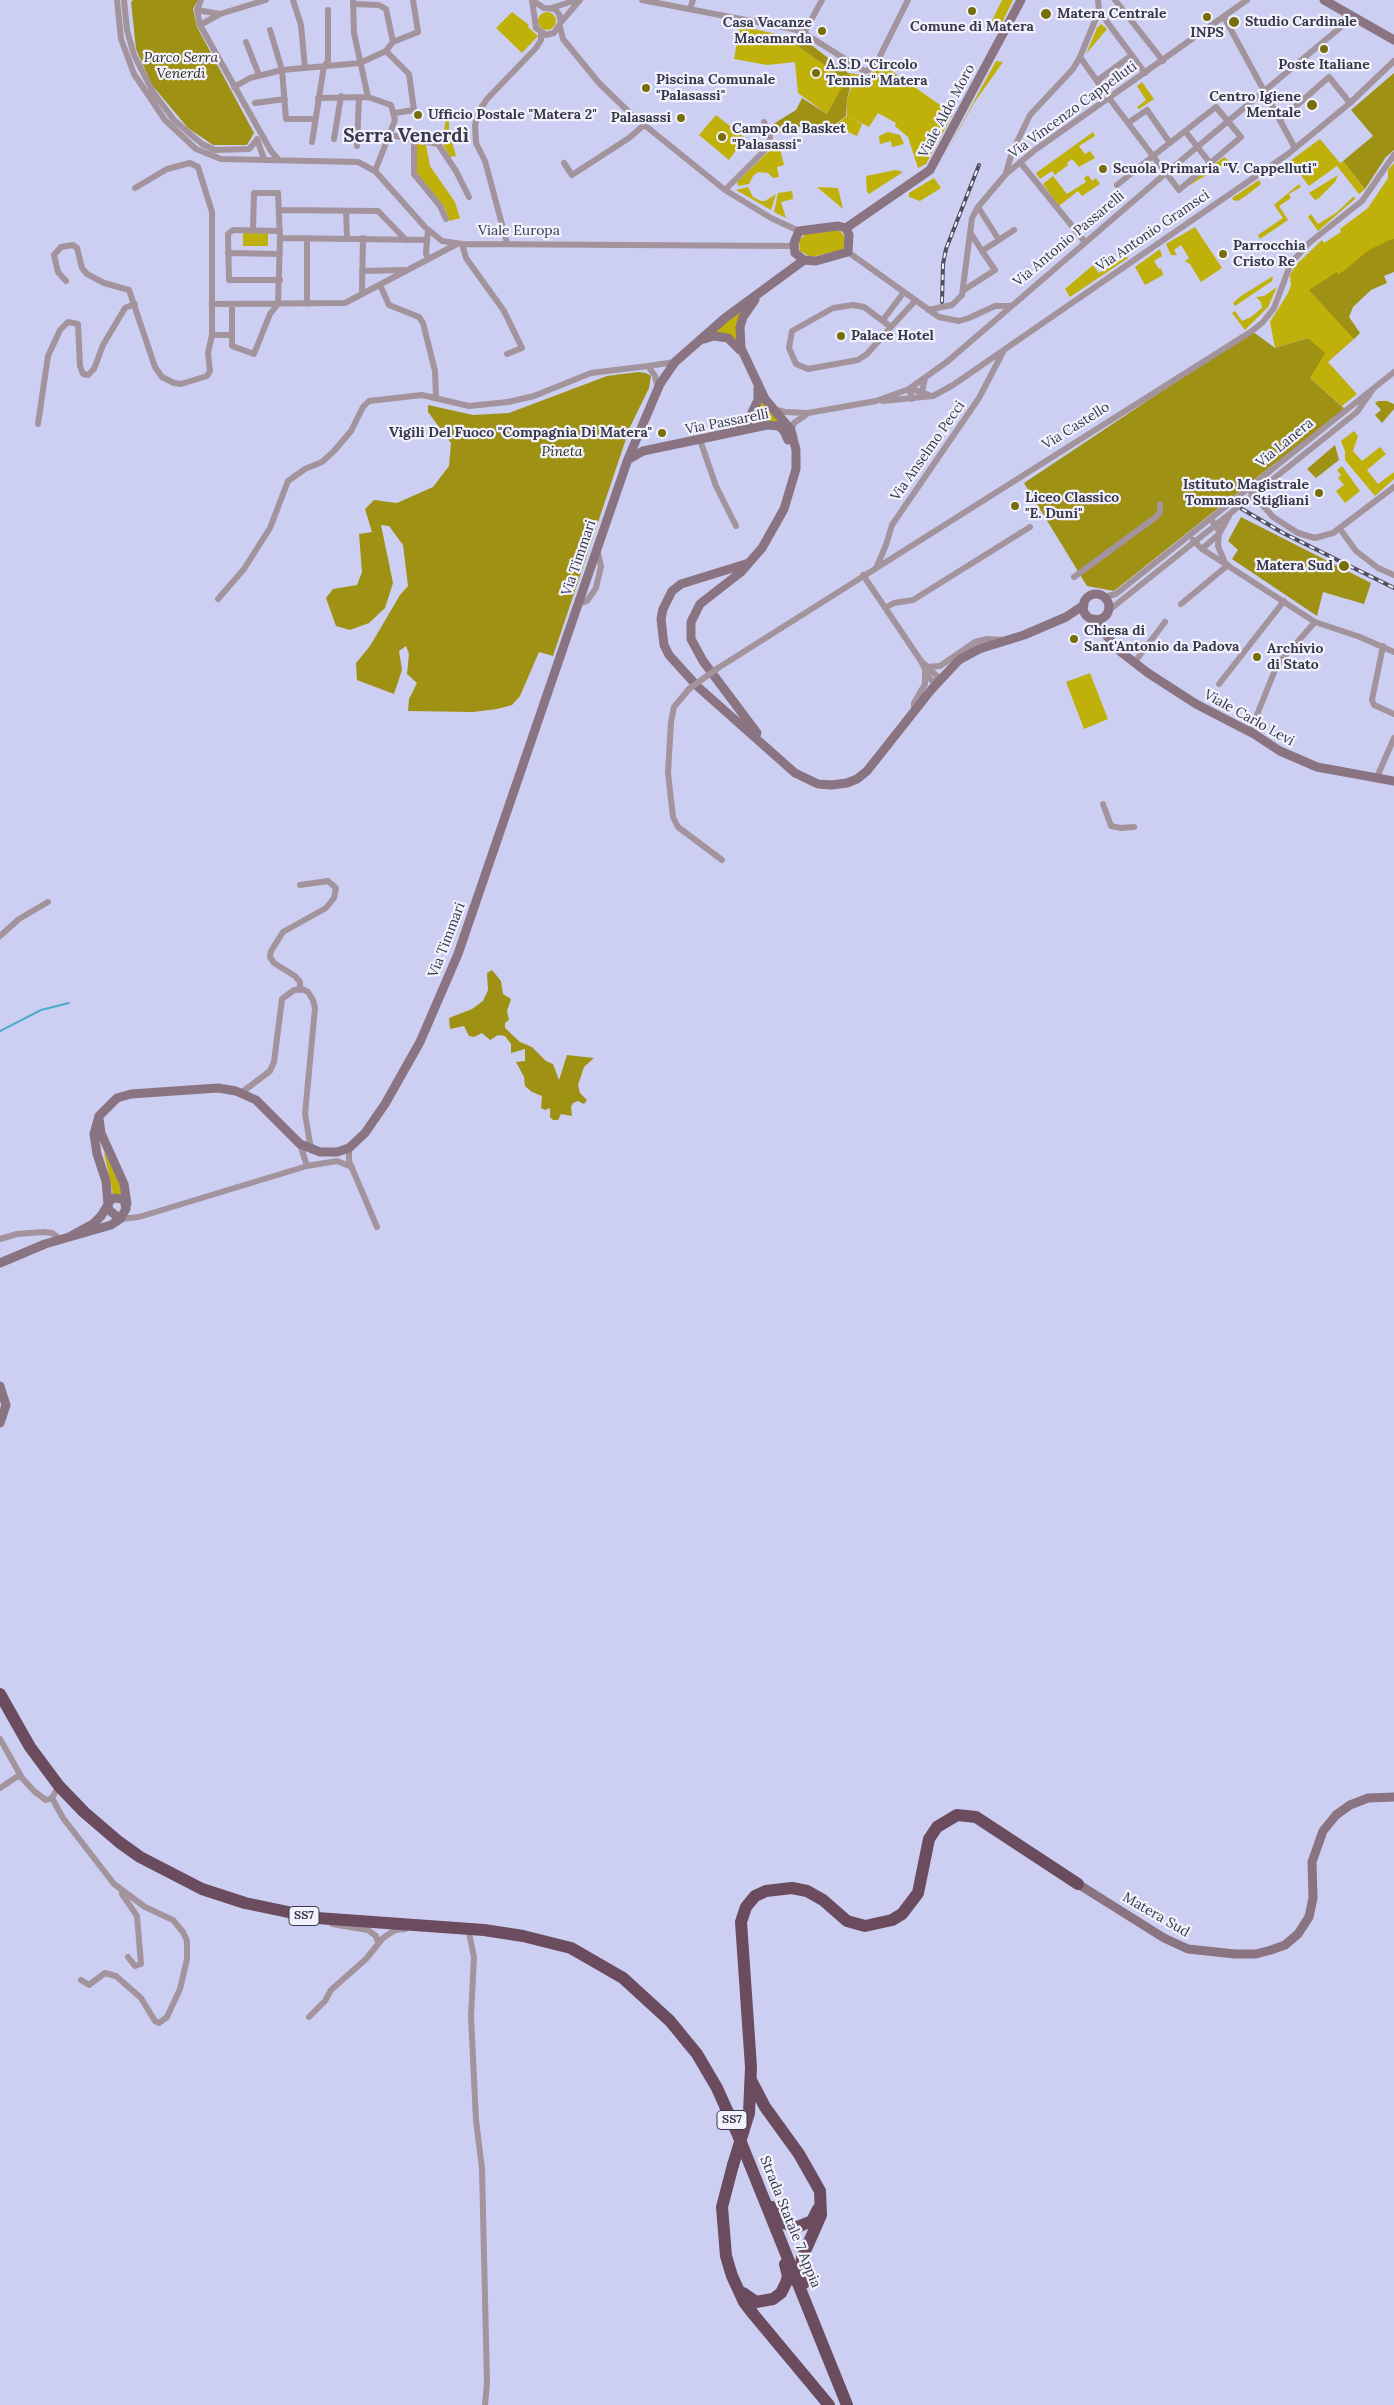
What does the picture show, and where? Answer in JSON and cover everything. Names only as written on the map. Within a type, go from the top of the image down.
[{"type":"highway","name":"SS7","points":[[0,1694],[30,1747],[59,1786],[84,1812],[119,1842],[165,1872],[202,1890],[245,1903],[317,1918],[468,1928]]},
{"type":"highway","points":[[829,2405],[754,2314],[737,2288],[726,2256],[722,2207],[749,2113],[751,2079],[741,1922],[746,1907],[755,1896],[766,1891],[792,1888],[807,1891],[823,1900],[847,1921],[865,1926],[882,1924],[892,1920],[902,1914],[918,1893],[929,1839],[937,1827],[957,1815],[976,1817],[1078,1884]]},
{"type":"highway","name":"Strada Statale 7 Appia","points":[[468,1928],[523,1936],[570,1948],[623,1978],[670,2021],[697,2054],[717,2088],[735,2127],[847,2405]]},
{"type":"highway","points":[[751,2079],[765,2107],[814,2177],[820,2191],[822,2202],[820,2215],[802,2258],[801,2267],[816,2329]]},
{"type":"highway","points":[[760,2190],[784,2223],[797,2226],[812,2221],[822,2202]]},
{"type":"highway","points":[[737,2288],[750,2300],[756,2302],[773,2299],[781,2293],[788,2276],[780,2251],[778,2234]]},
{"type":"main road","name":"Viale Aldo Moro","points":[[846,228],[930,170],[1021,0]]},
{"type":"main road","points":[[1324,0],[1394,40]]},
{"type":"main road","points":[[838,226],[846,228],[850,235],[848,252],[816,261],[804,260],[796,253],[794,246],[798,231],[838,226]]},
{"type":"main road","points":[[701,340],[725,318],[758,296],[804,260]]},
{"type":"main road","points":[[758,296],[743,317],[739,336],[758,385],[771,408],[781,416],[791,430],[796,450],[794,476],[784,509],[762,548],[741,572],[700,604],[691,622],[691,639],[703,661],[768,748]]},
{"type":"main road","points":[[701,340],[714,336],[728,338],[736,344],[746,358]]},
{"type":"main road","name":"Via Timmari","points":[[349,1148],[359,1140],[385,1104],[423,1034],[458,954],[628,459],[658,388],[675,362],[701,340]]},
{"type":"main road","points":[[722,435],[748,421],[758,400],[758,385]]},
{"type":"main road","name":"Via Passarelli","points":[[628,459],[637,453],[650,450],[767,425],[779,426],[784,431],[791,448],[794,476]]},
{"type":"main road","points":[[640,432],[643,445],[650,450]]},
{"type":"main road","points":[[749,563],[681,584],[672,591],[663,609],[661,633],[669,655],[685,675],[795,773],[806,780],[831,785],[847,783],[867,771],[950,667],[965,656],[1006,640],[1044,632],[1075,619],[1091,618],[1107,613]]},
{"type":"main road","points":[[1024,635],[1073,614],[1084,605],[1086,599],[1098,594],[1104,597],[1109,605],[1107,613],[1110,639]]},
{"type":"main road","points":[[1084,605],[1091,618]]},
{"type":"main road","name":"Viale Carlo Levi","points":[[1091,618],[1117,649],[1134,663],[1196,704],[1250,732],[1299,761],[1394,781]]},
{"type":"main road","points":[[120,1219],[113,1215],[108,1205],[106,1180],[97,1154],[94,1134],[99,1116],[117,1098],[131,1094],[218,1088],[241,1093],[256,1100],[300,1144],[328,1153],[349,1148]]},
{"type":"main road","points":[[0,1263],[18,1254],[60,1239],[111,1225],[120,1219],[127,1207],[124,1184],[101,1133],[99,1116]]},
{"type":"main road","points":[[71,1236],[93,1224],[111,1200],[119,1197],[127,1207]]},
{"type":"main road","points":[[0,1386],[6,1404],[0,1423]]},
{"type":"main road","name":"Matera Sud","points":[[1078,1884],[1164,1938],[1188,1949],[1235,1954],[1256,1954],[1271,1950],[1285,1944],[1298,1934],[1309,1917],[1313,1898],[1312,1862],[1323,1830],[1336,1815],[1350,1805],[1368,1798],[1394,1797]]},
{"type":"street","name":"Viale Europa","points":[[117,0],[121,39],[126,57],[142,88],[165,120],[190,144],[209,156],[221,159],[358,162],[375,171],[428,231],[442,241],[460,244],[794,246]]},
{"type":"street","points":[[124,0],[127,30],[134,55],[153,92],[174,120],[202,144],[215,150],[249,149],[257,140]]},
{"type":"street","points":[[201,0],[197,10],[200,25],[257,127],[278,159]]},
{"type":"street","points":[[200,25],[220,14],[266,0]]},
{"type":"street","points":[[293,0],[301,25],[305,68]]},
{"type":"street","points":[[234,87],[259,75],[282,70],[360,63],[386,51],[393,42],[418,32],[413,0]]},
{"type":"street","points":[[532,0],[544,8],[552,8],[576,0]]},
{"type":"street","points":[[532,0],[536,28],[541,33],[554,33],[580,0]]},
{"type":"street","points":[[642,0],[793,29],[864,71],[869,70],[876,62],[908,0]]},
{"type":"street","points":[[690,9],[693,0]]},
{"type":"street","points":[[804,34],[822,0]]},
{"type":"street","points":[[1006,174],[1012,152],[1030,115],[1073,69],[1080,57],[1099,11],[1098,0]]},
{"type":"street","points":[[1115,0],[1163,61]]},
{"type":"street","name":"Via Vincenzo Cappelluti","points":[[964,290],[972,218],[978,207],[1006,174],[1020,162],[1247,0]]},
{"type":"street","points":[[368,97],[354,33],[353,2],[379,5],[386,8],[393,42]]},
{"type":"street","points":[[534,18],[544,8]]},
{"type":"street","points":[[552,8],[559,14],[563,39],[599,83],[644,125],[725,190],[771,218],[798,231]]},
{"type":"street","points":[[197,10],[220,14]]},
{"type":"street","points":[[312,142],[324,66],[328,61],[328,10]]},
{"type":"street","points":[[1099,11],[1145,73]]},
{"type":"street","points":[[1224,17],[1295,148]]},
{"type":"street","name":"Via Antonio Passarelli","points":[[771,408],[785,412],[808,413],[876,401],[909,389],[948,361],[1166,173],[1353,17]]},
{"type":"street","points":[[270,30],[282,70],[286,119],[315,119]]},
{"type":"street","points":[[507,243],[485,161],[476,143],[474,124],[479,111],[487,100],[536,48],[541,40],[541,33]]},
{"type":"street","points":[[246,42],[259,75]]},
{"type":"street","points":[[386,51],[409,74],[414,110],[395,113]]},
{"type":"street","points":[[1097,81],[1132,55]]},
{"type":"street","points":[[1080,57],[1128,123],[1153,156],[1179,190],[1241,138],[1216,107],[1153,156],[1117,185]]},
{"type":"street","name":"Via Antonio Gramsci","points":[[876,401],[933,396],[953,385],[1295,148],[1350,103],[1394,61]]},
{"type":"street","points":[[1280,120],[1328,77],[1350,103]]},
{"type":"street","points":[[334,140],[341,96]]},
{"type":"street","points":[[318,98],[359,96],[391,105],[395,113],[395,120],[375,171]]},
{"type":"street","points":[[358,146],[359,96]]},
{"type":"street","points":[[255,103],[285,99]]},
{"type":"street","points":[[1128,123],[1147,110],[1170,143]]},
{"type":"street","points":[[725,190],[769,146],[770,135],[764,122]]},
{"type":"street","points":[[564,163],[572,175],[644,125]]},
{"type":"street","points":[[257,127],[257,140],[264,159]]},
{"type":"street","points":[[1185,131],[1210,163]]},
{"type":"street","points":[[390,134],[438,144],[456,171],[469,197]]},
{"type":"street","points":[[414,139],[414,174],[440,206],[446,219]]},
{"type":"street","name":"Via Castello","points":[[722,860],[678,827],[673,818],[668,773],[671,722],[674,706],[689,689],[718,668],[863,575],[1252,331],[1263,322],[1274,308],[1291,263],[1309,243],[1362,201],[1394,155]]},
{"type":"street","points":[[1020,162],[1085,242]]},
{"type":"street","points":[[66,281],[58,272],[54,256],[61,247],[73,245],[76,248],[84,271],[104,283],[129,290],[157,372],[174,383],[186,383],[204,378],[209,374],[208,353],[212,335],[212,212],[198,167],[190,163],[167,169],[135,188]]},
{"type":"street","points":[[232,304],[232,346],[254,354],[270,314],[278,304],[280,280],[278,193],[254,193],[253,230]]},
{"type":"street","points":[[978,207],[999,240]]},
{"type":"street","points":[[279,210],[378,211],[406,240]]},
{"type":"street","points":[[346,211],[347,238]]},
{"type":"street","points":[[280,280],[228,280],[228,234],[233,230],[253,230],[307,238],[428,240]]},
{"type":"street","points":[[982,251],[1014,230]]},
{"type":"street","points":[[428,231],[426,254],[428,259]]},
{"type":"street","points":[[928,310],[952,306],[959,301],[964,290],[995,270],[970,232]]},
{"type":"street","points":[[307,238],[307,304]]},
{"type":"street","points":[[363,238],[362,271],[364,293]]},
{"type":"street","points":[[212,304],[345,303],[460,244],[466,258],[493,294],[522,348],[507,354]]},
{"type":"street","points":[[848,252],[939,317],[958,321],[995,306],[1010,306]]},
{"type":"street","points":[[228,253],[280,254]]},
{"type":"street","points":[[362,271],[408,270]]},
{"type":"street","points":[[380,285],[389,305],[419,317],[423,323],[435,371],[436,398]]},
{"type":"street","points":[[883,320],[904,292]]},
{"type":"street","points":[[891,327],[864,307],[853,305],[833,308],[792,331],[789,348],[796,364],[802,368],[858,360],[867,354],[891,327],[915,300]]},
{"type":"street","points":[[38,424],[48,356],[62,327],[68,322],[78,324],[80,366],[83,374],[88,375],[94,369],[103,345],[125,308],[135,304]]},
{"type":"street","points":[[212,335],[232,335]]},
{"type":"street","name":"Via Anselmo Pecci","points":[[875,568],[882,556],[892,525],[979,398],[1004,350]]},
{"type":"street","points":[[218,599],[244,569],[270,528],[288,482],[305,469],[322,462],[334,451],[351,431],[366,404],[371,401],[414,395],[469,406],[519,401],[591,373],[675,362]]},
{"type":"street","points":[[648,366],[655,376],[658,388]]},
{"type":"street","name":"Via Lanera","points":[[1107,613],[1194,542],[1248,489],[1394,372]]},
{"type":"street","points":[[922,392],[926,377]]},
{"type":"street","name":"Via Lanera","points":[[1104,597],[1116,594],[1192,534],[1232,511],[1253,495],[1357,412],[1376,386]]},
{"type":"street","points":[[912,399],[909,389],[933,396]]},
{"type":"street","points":[[791,430],[794,423],[808,413]]},
{"type":"street","points":[[700,440],[716,486],[736,526]]},
{"type":"street","points":[[1248,489],[1273,517],[1308,537],[1322,537],[1340,529],[1394,486]]},
{"type":"street","points":[[1074,577],[1156,517],[1160,512],[1160,504]]},
{"type":"street","name":"Via Lanera","points":[[1202,549],[1219,534],[1232,511]]},
{"type":"street","points":[[1213,522],[1219,534],[1218,546],[1227,564]]},
{"type":"street","points":[[885,608],[894,603],[912,600],[1030,527]]},
{"type":"street","points":[[1340,529],[1356,551],[1378,568],[1394,575]]},
{"type":"street","points":[[1192,534],[1194,542],[1202,549],[1315,622],[1383,646],[1394,652]]},
{"type":"street","points":[[1181,604],[1227,564]]},
{"type":"street","points":[[872,587],[875,568]]},
{"type":"street","points":[[863,575],[926,669],[930,679],[939,681]]},
{"type":"street","points":[[1219,684],[1284,601]]},
{"type":"street","points":[[1134,663],[1165,622]]},
{"type":"street","points":[[1250,732],[1277,665],[1315,622]]},
{"type":"street","points":[[926,669],[940,666],[975,642],[987,639],[1006,640]]},
{"type":"street","points":[[1383,646],[1372,700],[1374,705],[1394,714]]},
{"type":"street","points":[[914,713],[914,703],[925,684],[926,669]]},
{"type":"street","points":[[1378,777],[1394,738]]},
{"type":"street","points":[[1103,804],[1111,826],[1121,828],[1134,827]]},
{"type":"street","points":[[300,886],[328,881],[336,888],[334,898],[326,908],[283,932],[271,951],[270,957],[274,963],[295,976],[300,982],[301,989]]},
{"type":"street","points":[[0,936],[20,919],[48,902]]},
{"type":"street","points":[[241,1093],[270,1071],[274,1062],[282,999],[294,990],[301,989],[311,996],[314,1008],[305,1114],[305,1128],[311,1149]]},
{"type":"street","points":[[300,1144],[306,1166]]},
{"type":"street","points":[[349,1148],[352,1167],[377,1227]]},
{"type":"street","points":[[120,1219],[138,1217],[306,1166],[337,1161],[352,1167]]},
{"type":"street","points":[[127,1207],[138,1217]]},
{"type":"street","points":[[0,1239],[17,1234],[44,1232],[52,1233],[60,1239]]},
{"type":"street","points":[[0,1739],[22,1778],[42,1799],[52,1798]]},
{"type":"street","points":[[0,1788],[12,1778],[18,1776],[22,1778]]},
{"type":"street","points":[[52,1798],[59,1786]]},
{"type":"street","points":[[52,1798],[63,1818],[137,1916],[141,1964],[135,1966],[128,1957]]},
{"type":"street","points":[[81,1980],[89,1985],[105,1973],[116,1976],[141,1998],[155,2022],[159,2023],[167,2017],[180,1989],[187,1958],[186,1941],[183,1932],[173,1920],[134,1900],[114,1884]]},
{"type":"street","points":[[317,1918],[328,1924],[368,1930],[376,1936],[378,1943]]},
{"type":"street","points":[[309,2016],[325,2001],[331,1990],[366,1959],[378,1943],[395,1930],[432,1926]]},
{"type":"street","points":[[468,1928],[474,1957],[471,2016],[476,2120],[482,2169],[488,2383],[485,2405]]},
{"type":"shaded area","points":[[1002,0],[1013,0],[997,33],[988,29]]},
{"type":"shaded area","points":[[512,12],[529,25],[528,27],[538,36],[522,53],[496,28]]},
{"type":"shaded area","points":[[547,12],[553,15],[556,21],[553,27],[547,30],[541,27],[538,21],[541,15]]},
{"type":"shaded area","points":[[1101,24],[1107,29],[1086,54],[1097,28]]},
{"type":"shaded area","name":"A.S.D \"Circolo Tennis\" Matera","points":[[740,26],[795,38],[799,47],[847,80],[827,114],[798,93],[795,62],[767,65],[734,59]]},
{"type":"shaded area","points":[[996,61],[1003,62],[974,103],[943,158]]},
{"type":"shaded area","points":[[883,65],[953,114],[926,164],[918,168],[908,137],[895,126],[896,123],[878,113],[869,127],[848,116],[862,124],[857,136],[836,127],[847,116],[847,99],[852,85],[848,73],[867,76],[877,69],[881,70]]},
{"type":"shaded area","points":[[1142,82],[1154,99],[1139,109],[1137,107],[1146,100],[1137,86]]},
{"type":"shaded area","name":"Campo da Basket \"Palasassi\"","points":[[716,115],[745,138],[729,160],[699,135]]},
{"type":"shaded area","points":[[446,118],[449,118],[449,132],[456,156],[450,157],[442,143]]},
{"type":"shaded area","points":[[888,132],[900,135],[904,144],[892,147],[891,141],[880,144],[879,136]]},
{"type":"shaded area","points":[[1093,132],[1095,136],[1079,146],[1085,154],[1090,151],[1095,158],[1079,167],[1072,159],[1067,163],[1068,165],[1055,175],[1052,171],[1040,179],[1036,173]]},
{"type":"shaded area","points":[[1320,139],[1340,163],[1343,161],[1365,189],[1359,194],[1337,166],[1309,186],[1290,161]]},
{"type":"shaded area","points":[[417,144],[426,145],[430,166],[455,202],[460,218],[450,221],[444,207],[417,174]]},
{"type":"shaded area","points":[[780,149],[784,165],[777,167],[779,177],[773,178],[768,173],[758,172],[753,176],[749,184],[738,186],[737,182],[768,152]]},
{"type":"shaded area","points":[[1224,157],[1229,161],[1189,184]]},
{"type":"shaded area","points":[[1394,163],[1394,260],[1338,287],[1354,339],[1328,362],[1357,394],[1342,406],[1310,378],[1308,338],[1275,348],[1270,322],[1288,293],[1291,285],[1290,275],[1296,265],[1322,240],[1324,243],[1341,232],[1340,229],[1368,208],[1388,178],[1388,170]]},
{"type":"shaded area","points":[[896,170],[903,172],[869,194],[867,192],[866,176]]},
{"type":"shaded area","points":[[1088,175],[1092,181],[1096,178],[1100,184],[1082,196],[1078,191],[1059,206],[1043,184],[1053,176],[1067,194],[1086,182],[1084,178]]},
{"type":"shaded area","points":[[1338,175],[1335,182],[1319,198],[1315,200],[1309,193]]},
{"type":"shaded area","points":[[934,178],[941,188],[920,201],[909,197],[909,193]]},
{"type":"shaded area","points":[[1259,180],[1261,184],[1247,195],[1238,201],[1233,200],[1232,198]]},
{"type":"shaded area","points":[[1299,184],[1301,187],[1289,194],[1291,198],[1279,206],[1288,220],[1260,239],[1258,235],[1283,218],[1274,205]]},
{"type":"shaded area","points":[[748,187],[753,197],[761,201],[765,201],[776,194],[771,210],[736,190]]},
{"type":"shaded area","points":[[817,187],[838,188],[843,209]]},
{"type":"shaded area","points":[[792,191],[793,199],[781,202],[786,218],[774,212],[778,193]]},
{"type":"shaded area","points":[[1353,197],[1356,198],[1318,231],[1308,217],[1311,214],[1318,224],[1336,213]]},
{"type":"shaded area","points":[[1195,227],[1222,268],[1201,282],[1190,264],[1185,261],[1189,258],[1181,245],[1174,250],[1177,255],[1171,255],[1166,244]]},
{"type":"shaded area","points":[[840,231],[846,238],[843,250],[811,257],[800,251],[799,241],[805,234]]},
{"type":"shaded area","points":[[243,233],[268,233],[268,246],[243,246]]},
{"type":"shaded area","points":[[1160,249],[1162,256],[1154,261],[1159,269],[1161,268],[1163,275],[1145,285],[1135,267]]},
{"type":"shaded area","points":[[1124,255],[1128,258],[1070,297],[1065,289],[1093,265],[1099,273]]},
{"type":"shaded area","points":[[1273,276],[1272,281],[1235,306],[1233,303],[1241,296]]},
{"type":"shaded area","points":[[1277,287],[1268,307],[1245,330],[1232,313],[1235,311],[1242,321],[1251,317],[1262,308],[1261,302],[1256,297],[1264,296]]},
{"type":"shaded area","points":[[748,304],[737,325],[737,341],[711,334]]},
{"type":"shaded area","points":[[761,397],[779,422],[769,421],[746,428],[756,414]]},
{"type":"shaded area","points":[[1354,431],[1358,436],[1353,451],[1362,461],[1380,447],[1386,454],[1367,470],[1378,484],[1394,472],[1394,479],[1375,496],[1345,460],[1345,451],[1341,441]]},
{"type":"shaded area","points":[[1342,466],[1360,491],[1345,503],[1336,491],[1344,485],[1338,478],[1341,475],[1337,470]]},
{"type":"shaded area","points":[[1090,673],[1108,719],[1084,729],[1066,682]]},
{"type":"shaded area","points":[[105,1153],[125,1195],[113,1194]]},
{"type":"green space","name":"Parco Serra Venerdì","points":[[133,0],[198,0],[193,9],[197,27],[254,133],[247,145],[213,145],[188,128],[152,85],[136,49],[131,2]]},
{"type":"green space","points":[[796,37],[802,38],[848,73],[852,80],[847,99],[846,116],[820,136],[809,124],[773,135],[770,126],[796,110],[802,98],[827,114],[846,80],[799,47]]},
{"type":"green space","points":[[1394,73],[1394,150],[1386,157],[1365,189],[1343,161],[1373,136],[1351,110]]},
{"type":"green space","points":[[1394,239],[1394,272],[1384,276],[1387,283],[1371,290],[1353,307],[1349,317],[1360,333],[1354,339],[1309,290],[1337,272],[1338,275],[1369,250]]},
{"type":"green space","points":[[1252,331],[1275,348],[1308,338],[1325,353],[1310,378],[1346,410],[1270,467],[1114,591],[1087,586],[1024,483]]},
{"type":"green space","name":"Pineta","points":[[638,372],[651,376],[649,388],[630,427],[553,656],[539,652],[520,696],[512,705],[473,712],[408,711],[409,699],[417,683],[407,674],[409,654],[406,646],[399,651],[402,670],[394,694],[357,680],[356,663],[370,646],[400,595],[408,586],[403,545],[389,526],[381,525],[393,583],[385,608],[369,623],[350,630],[336,626],[326,598],[333,589],[357,585],[362,572],[359,534],[372,532],[365,509],[374,500],[397,503],[433,487],[449,466],[451,443],[428,412],[428,405],[473,415],[509,413],[607,376]]},
{"type":"green space","points":[[1387,401],[1394,404],[1394,409],[1382,423],[1375,415],[1381,410],[1375,403]]},
{"type":"green space","points":[[1335,445],[1339,460],[1316,478],[1307,469]]},
{"type":"green space","points":[[1241,517],[1371,583],[1364,604],[1323,592],[1317,616],[1232,559],[1238,550],[1228,541]]},
{"type":"green space","points":[[492,970],[501,981],[503,994],[511,999],[507,1011],[509,1020],[505,1023],[505,1028],[520,1042],[532,1047],[546,1061],[553,1064],[559,1080],[567,1055],[594,1058],[584,1067],[578,1085],[580,1093],[587,1100],[584,1104],[578,1101],[573,1103],[571,1107],[572,1116],[561,1114],[558,1120],[553,1120],[550,1117],[550,1108],[545,1110],[541,1108],[542,1096],[532,1092],[525,1086],[524,1077],[516,1062],[525,1061],[525,1049],[511,1053],[511,1044],[505,1036],[498,1035],[490,1040],[482,1033],[474,1037],[469,1036],[464,1026],[450,1029],[449,1018],[472,1009],[483,1001],[488,990],[487,973]]},
{"type":"waterway","points":[[0,1031],[41,1010],[69,1003]]},
{"type":"railway","points":[[942,302],[943,264],[946,249],[979,165]]},
{"type":"railway","points":[[1242,509],[1283,533],[1394,588]]},
{"type":"place","name":"Comune di Matera","points":[[972,11]]},
{"type":"place","name":"Matera Centrale","points":[[1046,14]]},
{"type":"place","name":"INPS","points":[[1207,17]]},
{"type":"place","name":"Studio Cardinale","points":[[1234,22]]},
{"type":"place","name":"Casa Vacanze Macamarda","points":[[822,31]]},
{"type":"place","name":"Poste Italiane","points":[[1324,49]]},
{"type":"place","name":"A.S.D \"Circolo Tennis\" Matera","points":[[816,73]]},
{"type":"place","name":"Piscina Comunale \"Palasassi\"","points":[[646,88]]},
{"type":"place","name":"Centro Igiene Mentale","points":[[1312,105]]},
{"type":"place","name":"Ufficio Postale \"Matera 2\"","points":[[418,115]]},
{"type":"place","name":"Palasassi","points":[[681,118]]},
{"type":"place","name":"Campo da Basket \"Palasassi\"","points":[[722,137]]},
{"type":"place","name":"Scuola Primaria \"V. Cappelluti\"","points":[[1103,169]]},
{"type":"place","name":"Parrocchia Cristo Re","points":[[1223,254]]},
{"type":"place","name":"Palace Hotel","points":[[841,336]]},
{"type":"place","name":"Vigili Del Fuoco \"Compagnia Di Matera\"","points":[[662,433]]},
{"type":"place","name":"Istituto Magistrale Tommaso Stigliani","points":[[1319,493]]},
{"type":"place","name":"Liceo Classico \"E. Duni\"","points":[[1015,506]]},
{"type":"place","name":"Matera Sud","points":[[1344,566]]},
{"type":"place","name":"Chiesa di Sant'Antonio da Padova","points":[[1074,639]]},
{"type":"place","name":"Archivio di Stato","points":[[1257,657]]},
{"type":"district","name":"Serra Venerdì","points":[[406,137]]}]
